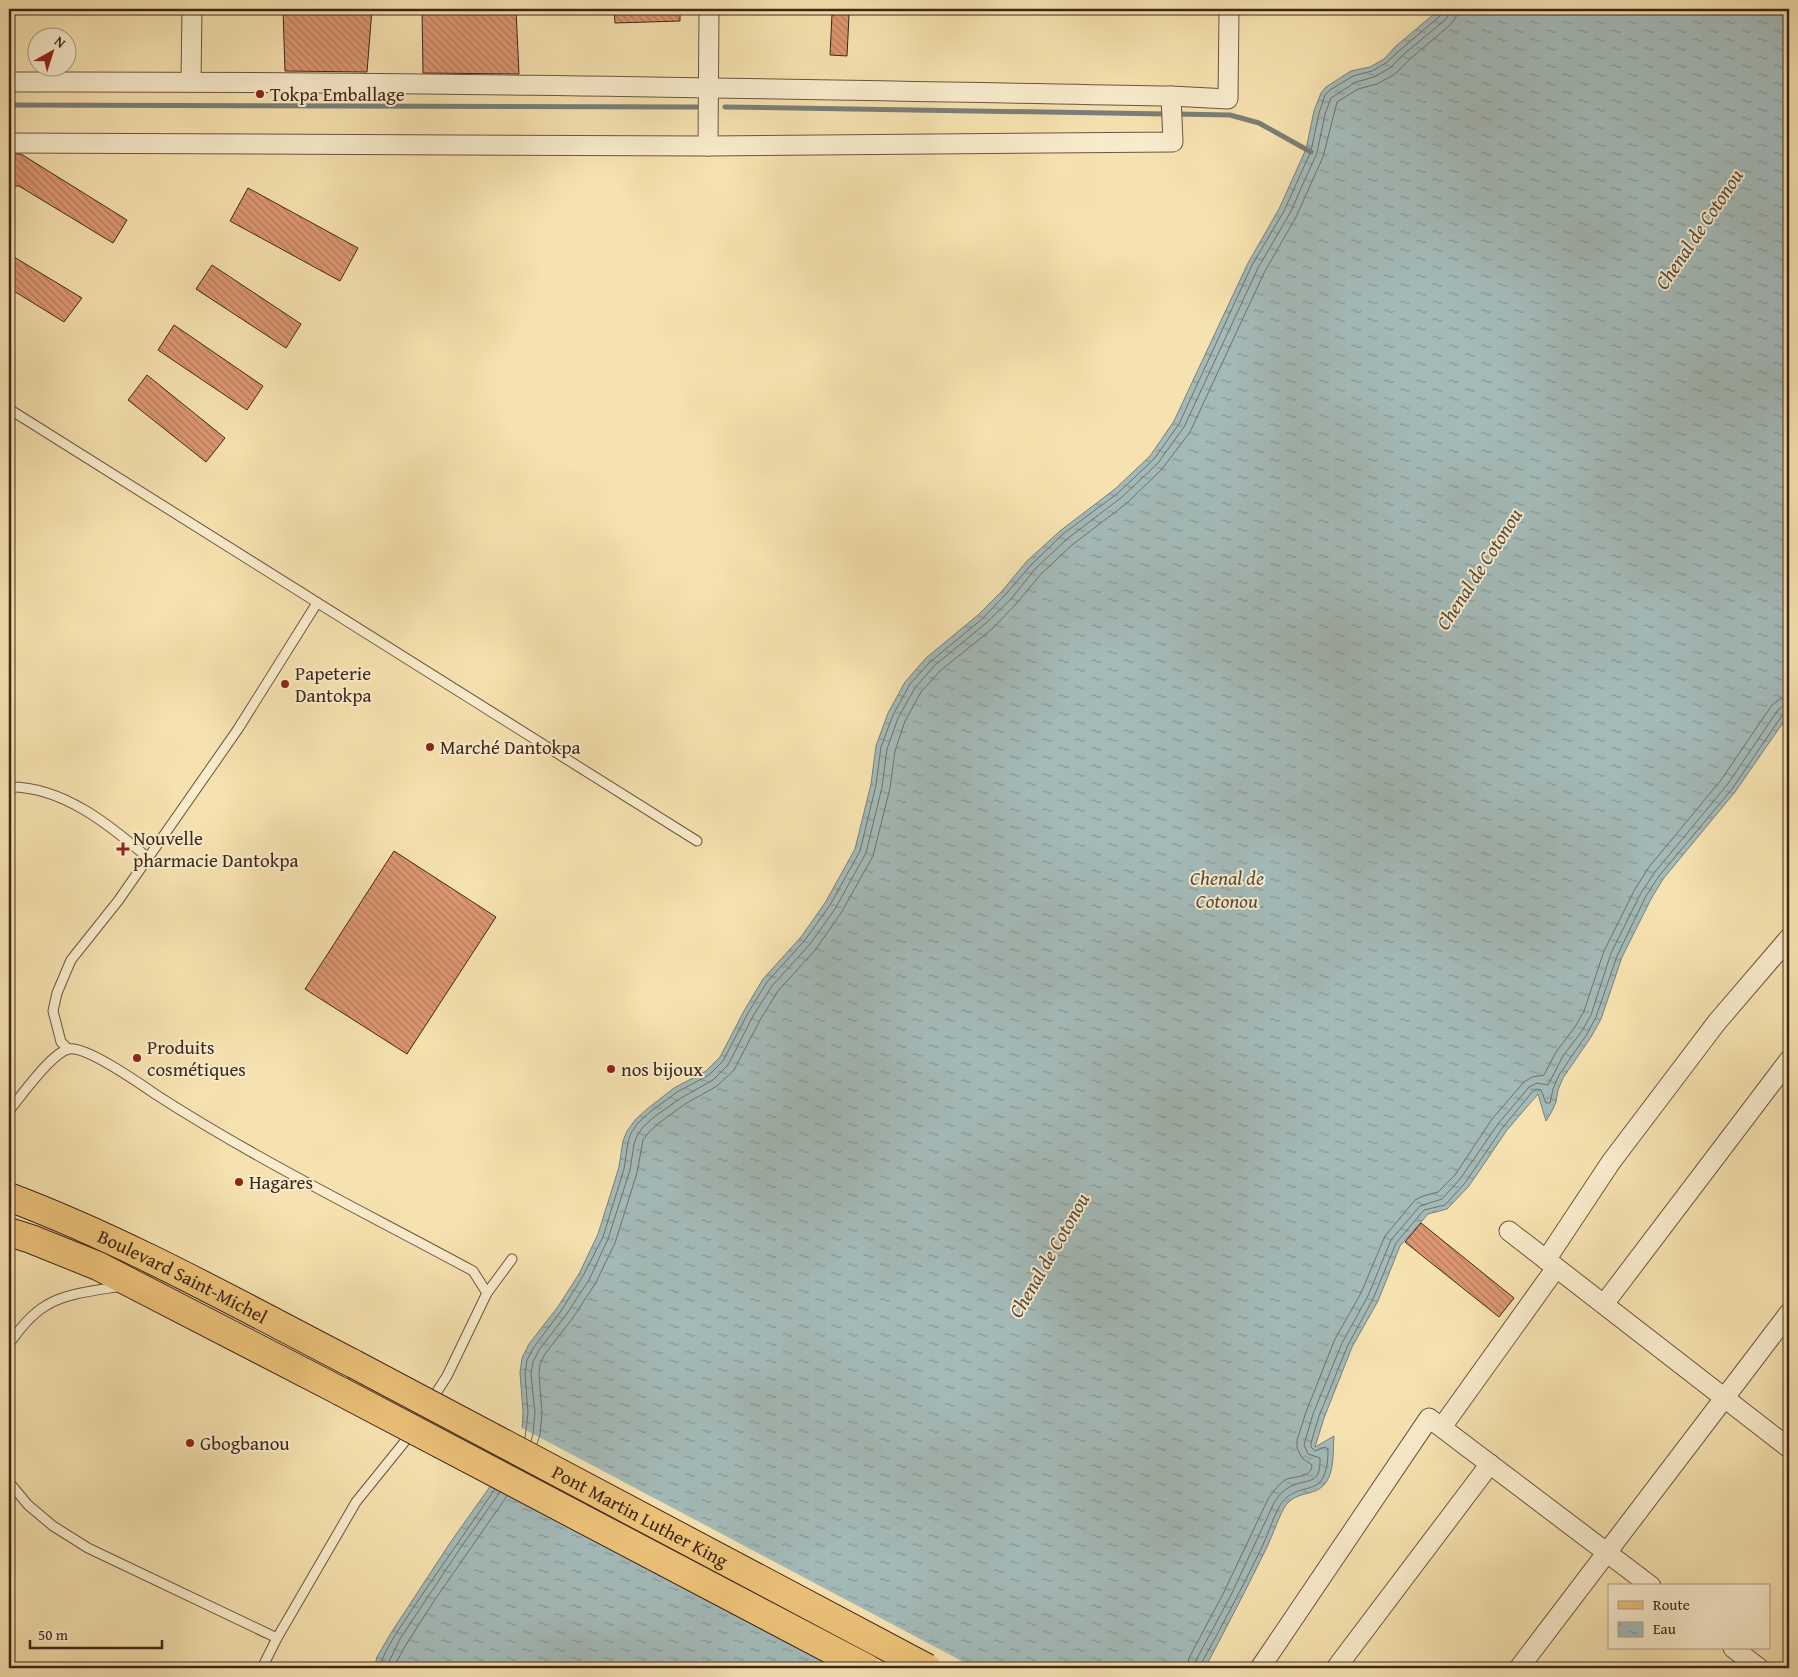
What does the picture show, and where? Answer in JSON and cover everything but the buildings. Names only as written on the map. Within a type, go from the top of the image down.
[{"type":"main road","name":"Boulevard Saint-Michel","points":[[9,1197],[61,1217],[143,1255],[354,1364]]},
{"type":"main road","name":"Boulevard Saint-Michel","points":[[9,1232],[98,1266],[340,1392]]},
{"type":"main road","name":"Pont Martin Luther King","points":[[354,1364],[927,1668]]},
{"type":"main road","name":"Pont Martin Luther King","points":[[340,1392],[866,1668]]},
{"type":"street","points":[[191,81],[192,9]]},
{"type":"street","points":[[708,146],[709,9]]},
{"type":"street","points":[[9,82],[191,81],[708,88],[1171,96],[1228,99],[1229,9]]},
{"type":"street","points":[[9,143],[708,146],[1173,142],[1171,96]]},
{"type":"street","points":[[1442,1427],[1551,1264],[1610,1162],[1717,1022],[1789,938]]},
{"type":"street","points":[[1604,1304],[1789,1060]]},
{"type":"street","points":[[1509,1231],[1789,1448]]},
{"type":"street","points":[[1526,1666],[1607,1553],[1789,1313]]},
{"type":"street","points":[[1260,1668],[1429,1418],[1648,1584]]},
{"type":"street","points":[[1336,1668],[1490,1464]]},
{"type":"street","points":[[1736,1650],[1760,1668]]},
{"type":"lane","points":[[9,409],[697,841]]},
{"type":"lane","points":[[68,1049],[61,1042],[52,1012],[71,960],[101,925],[238,729],[317,603]]},
{"type":"lane","points":[[9,787],[38,789],[85,811],[114,829],[148,858]]},
{"type":"lane","points":[[9,1111],[46,1065],[68,1049],[81,1050],[127,1075],[207,1128],[473,1271],[487,1293]]},
{"type":"lane","points":[[262,1668],[277,1638],[356,1502],[406,1440],[448,1376],[487,1293],[512,1259]]},
{"type":"lane","points":[[9,1344],[22,1326],[47,1305],[78,1294],[135,1284]]},
{"type":"lane","points":[[9,1482],[28,1505],[53,1526],[88,1548],[277,1638]]},
{"type":"water","name":"Chenal de Cotonou","points":[[1440,9],[1789,9],[1789,714],[1735,792],[1663,879],[1651,899],[1622,957],[1601,1019],[1563,1078],[1556,1102],[1546,1121],[1538,1094],[1507,1130],[1469,1186],[1447,1209],[1428,1214],[1400,1246],[1378,1301],[1352,1347],[1324,1418],[1315,1447],[1334,1436],[1332,1467],[1325,1484],[1320,1489],[1295,1498],[1284,1508],[1267,1548],[1205,1668],[374,1668],[377,1657],[391,1633],[450,1543],[506,1464],[522,1433],[523,1412],[520,1373],[522,1358],[529,1344],[557,1308],[579,1274],[598,1234],[619,1167],[623,1141],[627,1131],[647,1109],[674,1088],[706,1071],[720,1057],[763,979],[801,937],[825,903],[855,849],[871,784],[876,746],[888,713],[905,682],[926,658],[978,615],[1002,591],[1027,561],[1060,531],[1115,489],[1150,456],[1174,421],[1248,263],[1279,209],[1306,149],[1314,111],[1321,93],[1326,87],[1351,71],[1370,67],[1384,59],[1396,46]]},
{"type":"pier","points":[[520,1427],[975,1668],[839,1668],[504,1463]]},
{"type":"waterway","points":[[9,105],[697,107]]},
{"type":"waterway","points":[[725,107],[1167,114]]},
{"type":"waterway","points":[[1175,114],[1230,115],[1259,123],[1311,152]]},
{"type":"place","name":"Tokpa Emballage","points":[[260,94]]},
{"type":"place","name":"Papeterie Dantokpa","points":[[285,684]]},
{"type":"place","name":"Marché Dantokpa","points":[[430,747]]},
{"type":"place","name":"Nouvelle pharmacie Dantokpa","points":[[123,849]]},
{"type":"place","name":"Produits cosmétiques","points":[[137,1058]]},
{"type":"place","name":"nos bijoux","points":[[611,1069]]},
{"type":"place","name":"Hagares","points":[[239,1182]]},
{"type":"place","name":"Gbogbanou","points":[[190,1443]]}]
